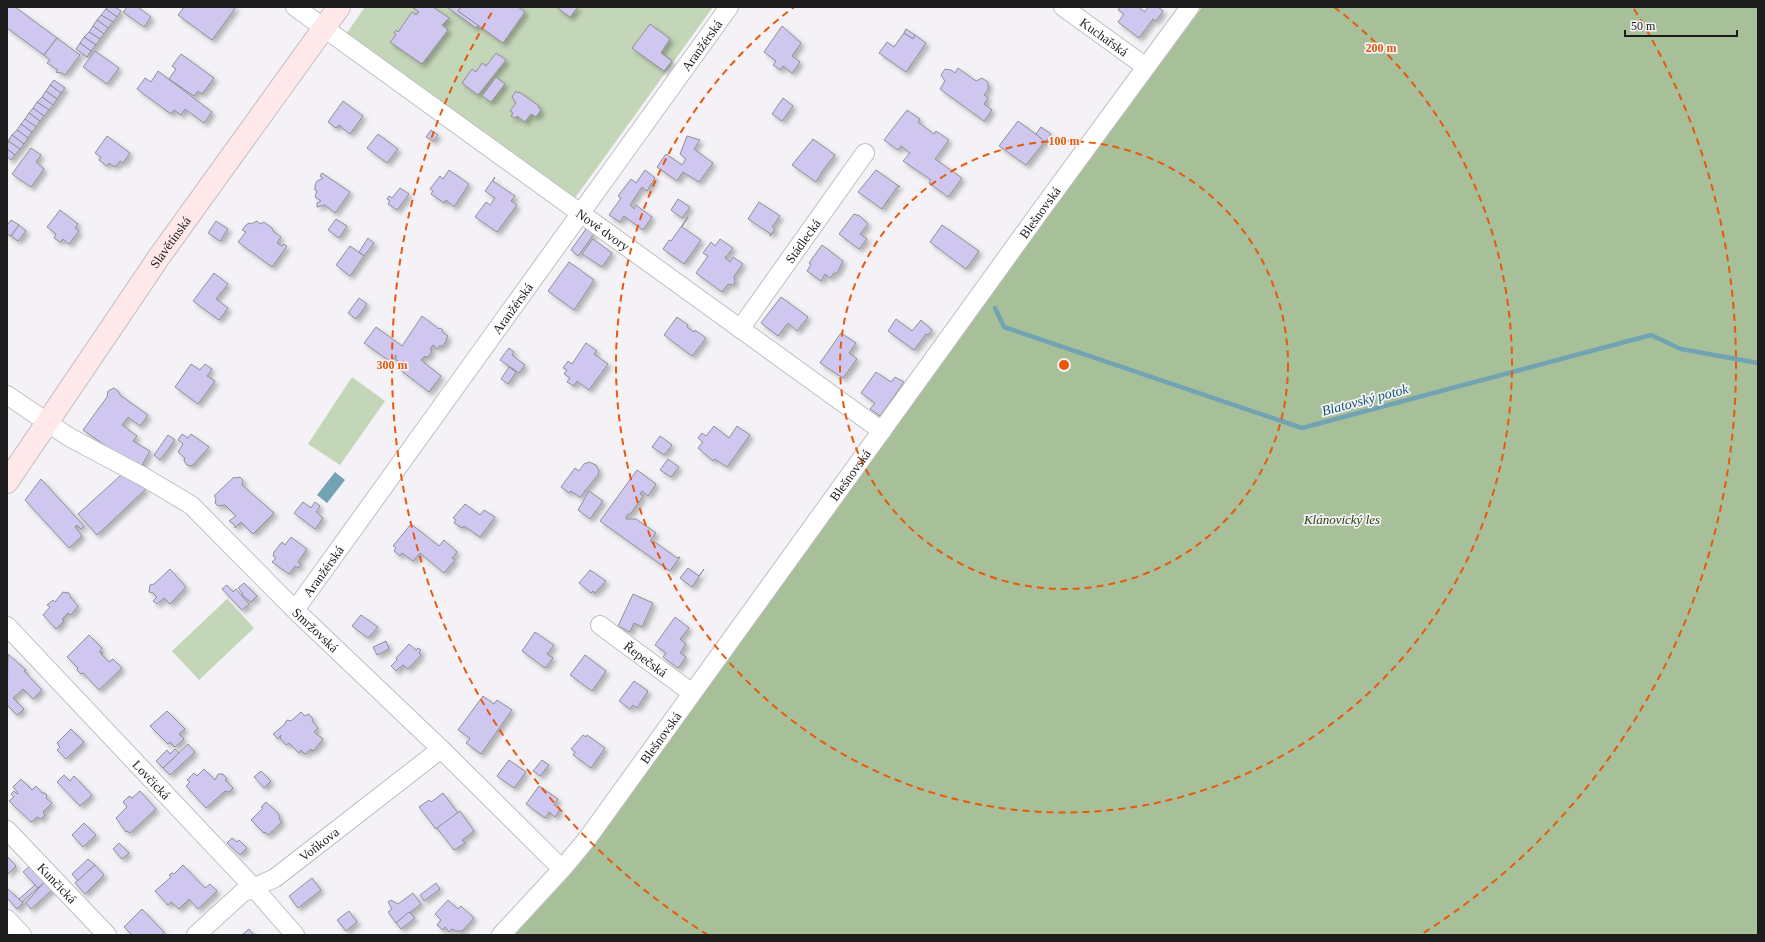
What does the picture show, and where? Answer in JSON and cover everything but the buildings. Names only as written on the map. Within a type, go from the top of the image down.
[{"type":"street","name":"Nové dvory","points":[[295,7],[882,431]]},
{"type":"street","name":"Slavětínská","points":[[7,482],[159,257],[338,7]]},
{"type":"street","name":"Aranžérská","points":[[295,610],[729,7]]},
{"type":"street","name":"Kuchařská","points":[[1063,7],[1146,67]]},
{"type":"street","name":"Blešnovská","points":[[502,935],[587,839],[1041,210],[1190,7]]},
{"type":"street","name":"Stádlecká","points":[[740,329],[865,153]]},
{"type":"street","name":"Smržovská","points":[[7,395],[69,438],[144,477],[191,505],[295,610],[441,749],[562,869]]},
{"type":"street","name":"Řepečská","points":[[600,625],[692,693]]},
{"type":"street","name":"Lovčická","points":[[7,626],[254,888],[295,935]]},
{"type":"street","name":"Voňkova","points":[[196,935],[242,893],[275,878],[441,749]]},
{"type":"street","name":"Kunčická","points":[[7,830],[107,935]]},
{"type":"street","points":[[7,919],[22,935]]},
{"type":"green space","points":[[365,7],[713,7],[575,198],[346,34]]},
{"type":"green space","name":"Klánovický les","points":[[1202,7],[1758,7],[1758,935],[514,935],[563,880],[912,401]]},
{"type":"green space","points":[[352,377],[385,401],[340,465],[308,444]]},
{"type":"green space","points":[[227,599],[254,628],[199,680],[172,651]]},
{"type":"water","points":[[335,472],[345,480],[327,503],[317,495]]},
{"type":"waterway","name":"Blatovský potok","points":[[995,308],[1004,327],[1302,428],[1651,335],[1681,349],[1758,363]]}]
